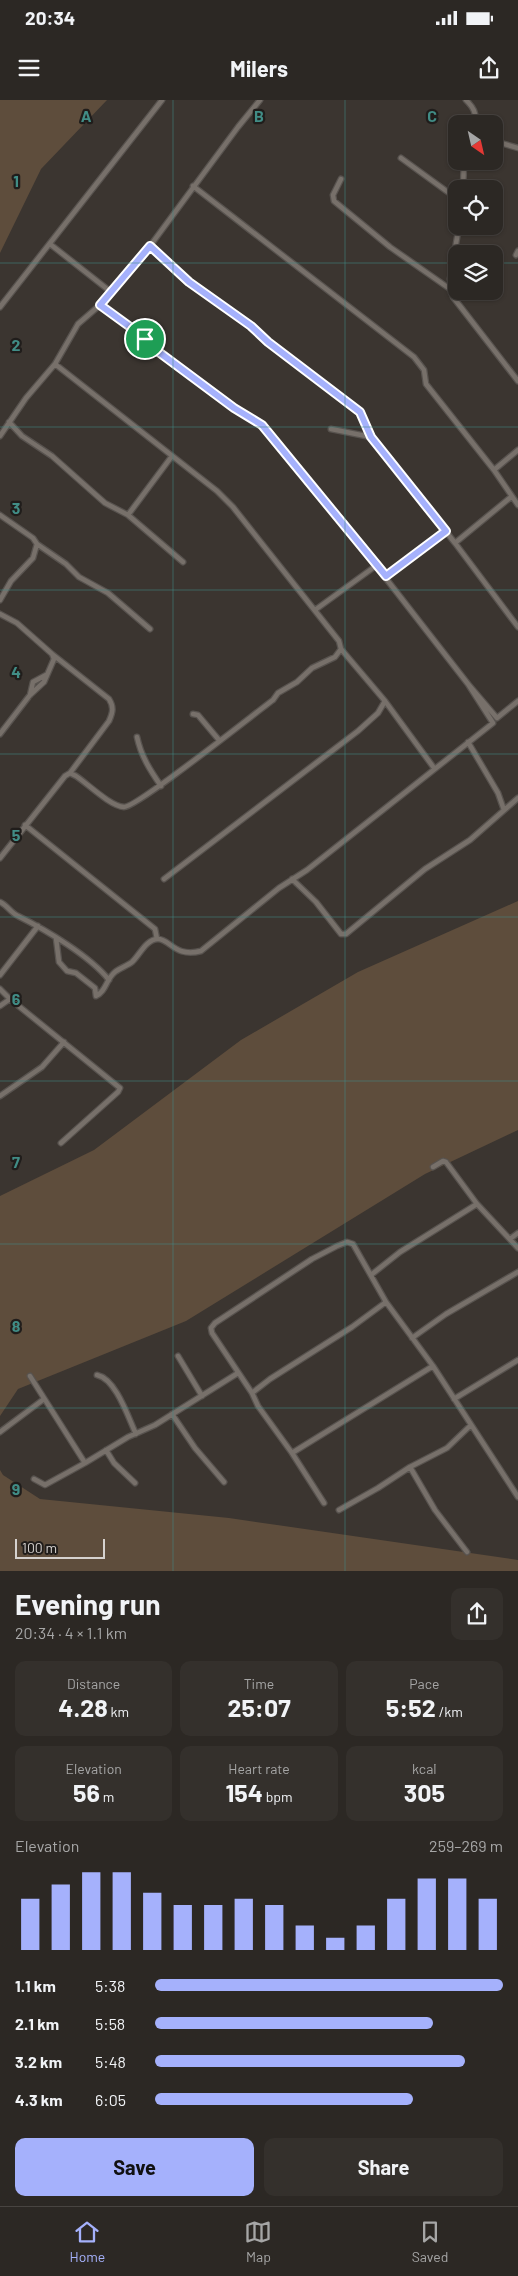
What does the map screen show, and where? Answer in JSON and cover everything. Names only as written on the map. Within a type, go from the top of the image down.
[{"type":"street","points":[[0,307],[162,100]]},
{"type":"street","points":[[0,436],[26,398],[55,364],[78,324],[100,305],[150,246],[193,186],[260,100]]},
{"type":"street","points":[[466,100],[475,115]]},
{"type":"street","points":[[503,144],[518,148]]},
{"type":"street","points":[[401,158],[448,192]]},
{"type":"street","points":[[341,179],[335,188],[334,201],[390,246],[448,288]]},
{"type":"street","points":[[193,186],[414,357],[424,370],[426,384],[494,470],[518,505]]},
{"type":"street","points":[[50,244],[111,292]]},
{"type":"street","points":[[150,246],[189,282],[251,326],[268,342],[360,412],[371,437],[446,531],[518,627]]},
{"type":"street","points":[[455,300],[518,381]]},
{"type":"street","points":[[100,305],[133,329],[156,350],[234,408],[262,425],[386,576],[468,684],[497,718],[518,701]]},
{"type":"street","points":[[55,364],[217,491],[233,506],[340,641],[341,649],[385,701],[434,768]]},
{"type":"street","points":[[9,422],[22,436],[52,456],[105,502],[128,515],[183,562]]},
{"type":"street","points":[[331,429],[371,437]]},
{"type":"street","points":[[494,470],[518,450]]},
{"type":"street","points":[[128,515],[172,456]]},
{"type":"street","points":[[455,543],[511,497]]},
{"type":"street","points":[[0,515],[33,538],[37,544],[66,564],[79,577],[108,594],[150,629]]},
{"type":"street","points":[[386,576],[446,531]]},
{"type":"street","points":[[0,600],[11,581],[33,558],[37,544]]},
{"type":"street","points":[[315,610],[377,565]]},
{"type":"street","points":[[0,614],[16,623],[52,654],[109,698],[112,705],[109,721],[70,773],[65,776],[0,858]]},
{"type":"street","points":[[70,773],[94,788],[104,798],[124,807],[132,805],[161,786],[273,700],[278,692],[297,682],[312,668],[335,657],[341,649]]},
{"type":"street","points":[[0,734],[30,695],[41,686],[54,659],[52,654]]},
{"type":"street","points":[[30,695],[33,682],[46,675]]},
{"type":"street","points":[[25,825],[155,929],[157,938],[182,952],[201,951],[222,932],[493,723],[468,684]]},
{"type":"street","points":[[164,879],[358,731],[378,713],[385,701]]},
{"type":"street","points":[[193,714],[198,715],[219,740]]},
{"type":"street","points":[[137,737],[139,748],[148,767],[161,786]]},
{"type":"street","points":[[468,742],[498,793],[504,810]]},
{"type":"street","points":[[292,879],[316,902],[336,930],[341,934],[346,934],[425,869],[470,840],[518,798]]},
{"type":"street","points":[[0,902],[18,916],[38,926],[101,970],[108,981]]},
{"type":"street","points":[[0,975],[38,926]]},
{"type":"street","points":[[56,938],[59,962],[67,971],[76,973],[95,988],[96,996],[100,994],[114,972],[133,961],[138,953],[157,938]]},
{"type":"street","points":[[101,970],[114,972]]},
{"type":"street","points":[[95,988],[108,981]]},
{"type":"street","points":[[0,989],[120,1088],[118,1092],[61,1143]]},
{"type":"street","points":[[0,1006],[10,999]]},
{"type":"street","points":[[0,1096],[42,1066],[64,1042]]},
{"type":"street","points":[[433,1167],[443,1161],[446,1162],[477,1204],[518,1248]]},
{"type":"street","points":[[371,1275],[400,1252],[477,1204]]},
{"type":"street","points":[[510,1239],[518,1233]]},
{"type":"street","points":[[324,1503],[292,1453],[258,1406],[252,1393],[212,1333],[211,1328],[312,1260],[347,1242],[353,1244],[386,1302],[433,1366],[518,1497]]},
{"type":"street","points":[[412,1338],[446,1314],[518,1272]]},
{"type":"street","points":[[252,1393],[270,1379],[352,1327],[386,1302]]},
{"type":"street","points":[[178,1356],[202,1396]]},
{"type":"street","points":[[454,1399],[518,1360]]},
{"type":"street","points":[[292,1453],[433,1366]]},
{"type":"street","points":[[34,1479],[45,1485],[172,1414],[238,1373]]},
{"type":"street","points":[[97,1375],[103,1376],[116,1390],[136,1434]]},
{"type":"street","points":[[30,1376],[85,1463]]},
{"type":"street","points":[[0,1432],[44,1399]]},
{"type":"street","points":[[172,1414],[195,1448],[224,1482]]},
{"type":"street","points":[[339,1510],[410,1467],[447,1448],[471,1425]]},
{"type":"street","points":[[106,1450],[114,1463],[135,1483]]},
{"type":"street","points":[[410,1467],[435,1510],[467,1552]]},
{"type":"shaded area","points":[[0,100],[107,100],[41,169],[0,253]]},
{"type":"shaded area","points":[[518,901],[518,1130],[425,1174],[186,1321],[18,1389],[0,1416],[0,1196],[94,1150],[241,1040],[358,972]]},
{"type":"shaded area","points":[[0,1470],[3,1475],[40,1499],[229,1518],[518,1560],[518,1571],[0,1571]]},
{"type":"route","points":[[150,246],[189,282],[251,326],[268,342],[360,412],[364,417],[371,437],[446,531],[386,576],[262,425],[234,408],[156,350],[145,339],[100,305],[150,246]]}]
